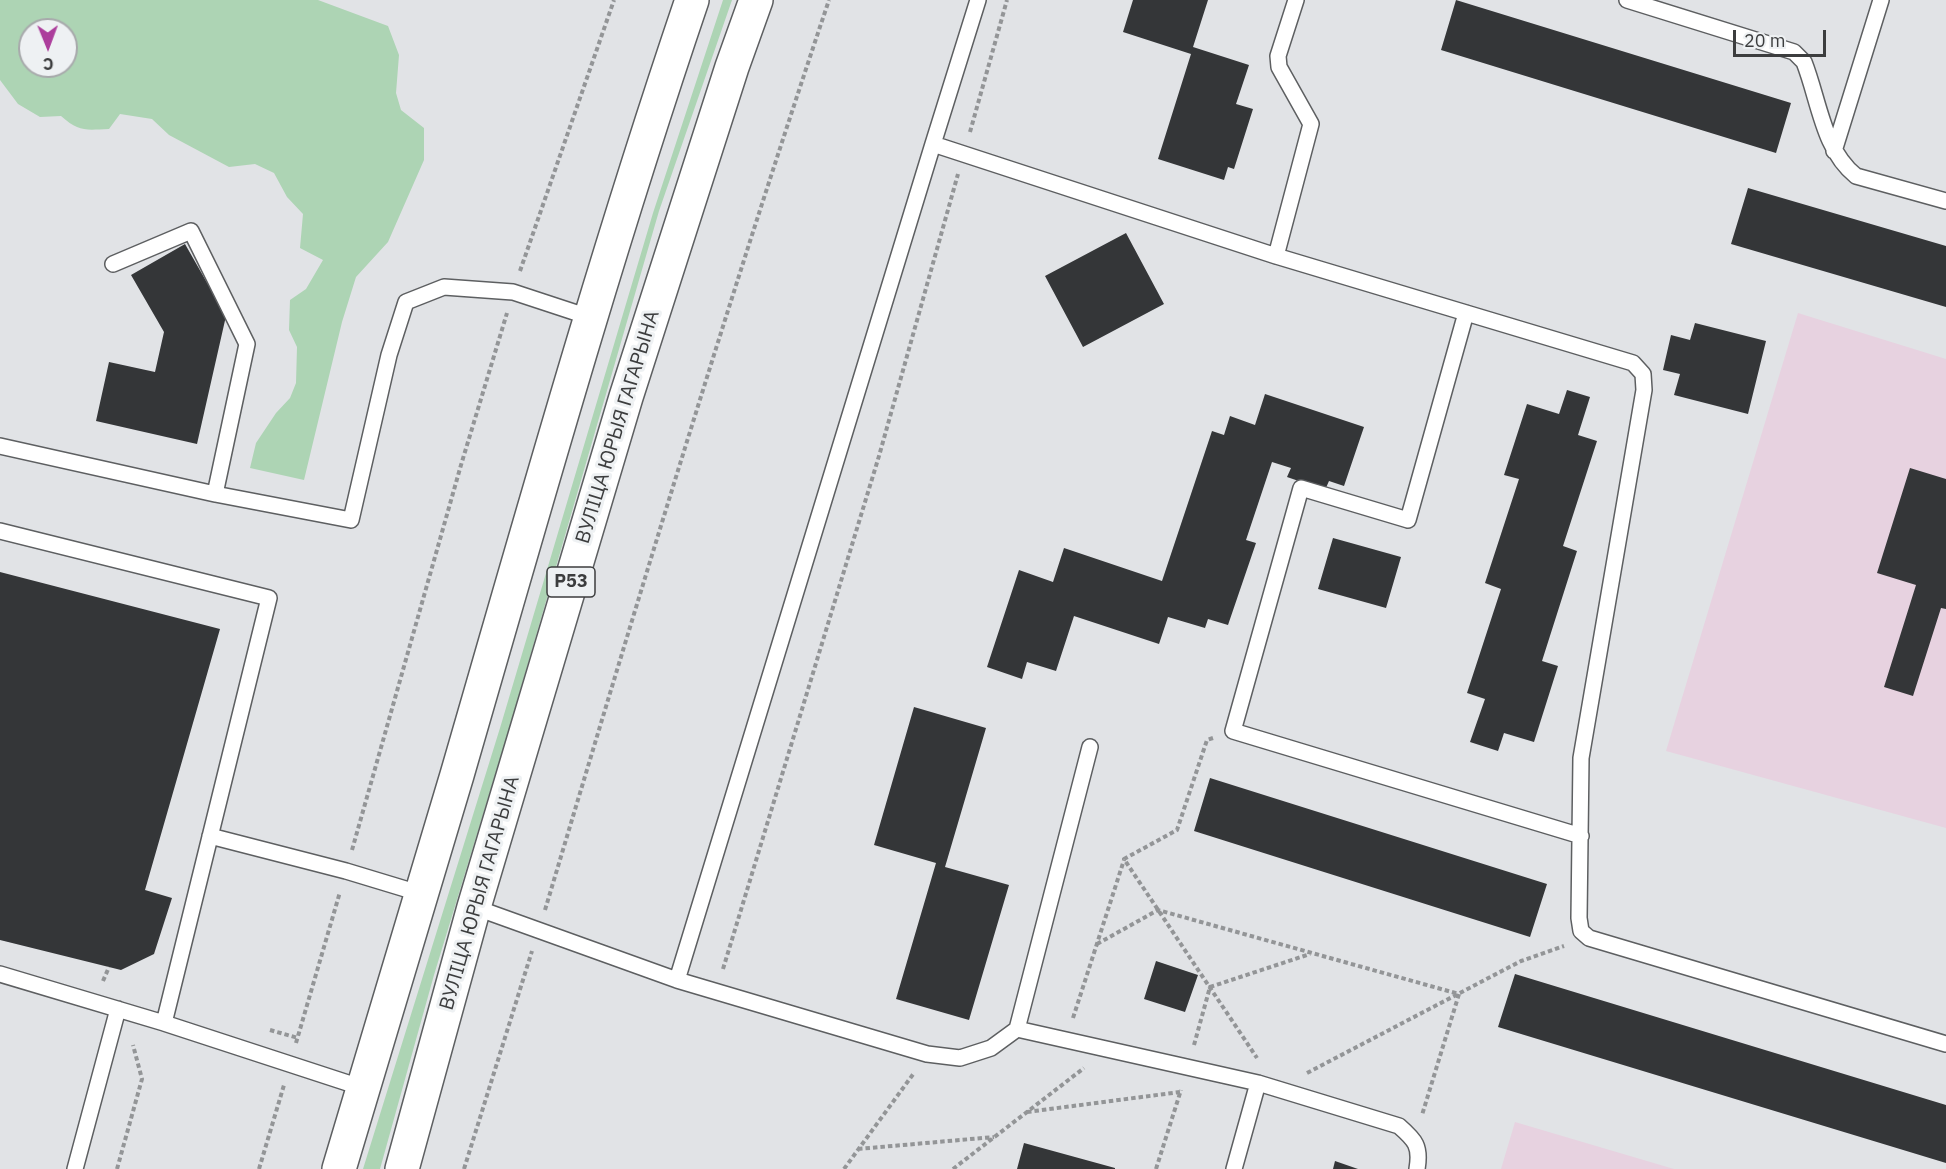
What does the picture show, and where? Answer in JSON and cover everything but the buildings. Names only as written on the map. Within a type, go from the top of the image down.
[{"type":"main road","name":"Р53","points":[[339,1169],[422,894],[589,317],[642,147],[692,0]]},
{"type":"main road","name":"ВУЛІЦА ЮРЫЯ ГАГАРЫНА","points":[[402,1169],[474,907],[626,397],[732,67],[756,0]]},
{"type":"lane","points":[[677,980],[978,0]]},
{"type":"lane","points":[[1276,256],[1311,124],[1279,68],[1278,56],[1296,0]]},
{"type":"lane","points":[[1627,0],[1794,52],[1804,62],[1833,151],[1845,167],[1856,176],[1946,201]]},
{"type":"lane","points":[[1833,151],[1881,0]]},
{"type":"lane","points":[[933,144],[1276,256],[1633,363],[1643,374],[1644,390],[1581,759],[1579,918],[1581,931],[1589,938],[1946,1044]]},
{"type":"lane","points":[[113,264],[191,231],[247,344],[215,494]]},
{"type":"lane","points":[[0,446],[215,494],[351,520],[389,355],[406,302],[444,287],[513,292],[589,317]]},
{"type":"lane","points":[[1466,313],[1408,520],[1301,488],[1233,731],[1581,836]]},
{"type":"lane","points":[[0,531],[269,598],[164,1023]]},
{"type":"lane","points":[[474,907],[677,980],[927,1054],[960,1058],[991,1048],[1017,1029],[1090,747]]},
{"type":"lane","points":[[210,836],[346,871],[422,894]]},
{"type":"lane","points":[[0,974],[164,1023],[363,1088]]},
{"type":"lane","points":[[75,1169],[118,1009]]},
{"type":"lane","points":[[1017,1029],[1258,1083],[1399,1126],[1414,1139],[1419,1158],[1417,1169]]},
{"type":"lane","points":[[1234,1169],[1258,1083]]},
{"type":"path","points":[[259,1169],[431,568],[513,292],[614,0]]},
{"type":"path","points":[[464,1169],[539,931],[656,536],[777,156],[830,0]]},
{"type":"path","points":[[716,990],[879,456],[1007,0]]},
{"type":"path","points":[[1066,1040],[1125,859],[1178,830],[1207,740],[1233,731]]},
{"type":"path","points":[[1125,859],[1278,1089],[1521,961],[1589,938]]},
{"type":"path","points":[[1097,944],[1158,910],[1458,994]]},
{"type":"path","points":[[1210,987],[1313,953]]},
{"type":"path","points":[[103,982],[109,967]]},
{"type":"path","points":[[1156,1169],[1210,987]]},
{"type":"path","points":[[1414,1139],[1458,994]]},
{"type":"path","points":[[953,1169],[1108,1049]]},
{"type":"path","points":[[844,1169],[927,1054]]},
{"type":"path","points":[[1027,1112],[1191,1091]]},
{"type":"path","points":[[858,1149],[995,1136]]},
{"type":"shaded area","points":[[1798,313],[1946,359],[1946,828],[1666,751]]},
{"type":"shaded area","points":[[1515,1122],[1674,1169],[1501,1169]]},
{"type":"green space","points":[[0,0],[318,0],[388,26],[399,55],[396,93],[401,110],[424,128],[424,160],[388,242],[356,277],[342,322],[304,480],[250,468],[256,443],[276,413],[290,398],[296,383],[297,347],[289,330],[290,300],[306,289],[323,260],[300,248],[303,214],[287,197],[274,173],[255,164],[229,167],[169,135],[152,119],[120,114],[109,129],[88,130],[73,125],[61,116],[40,117],[18,104],[0,80]]},
{"type":"green space","points":[[723,0],[732,0],[659,211],[509,729],[434,975],[380,1169],[363,1169],[500,728],[653,213]]}]
